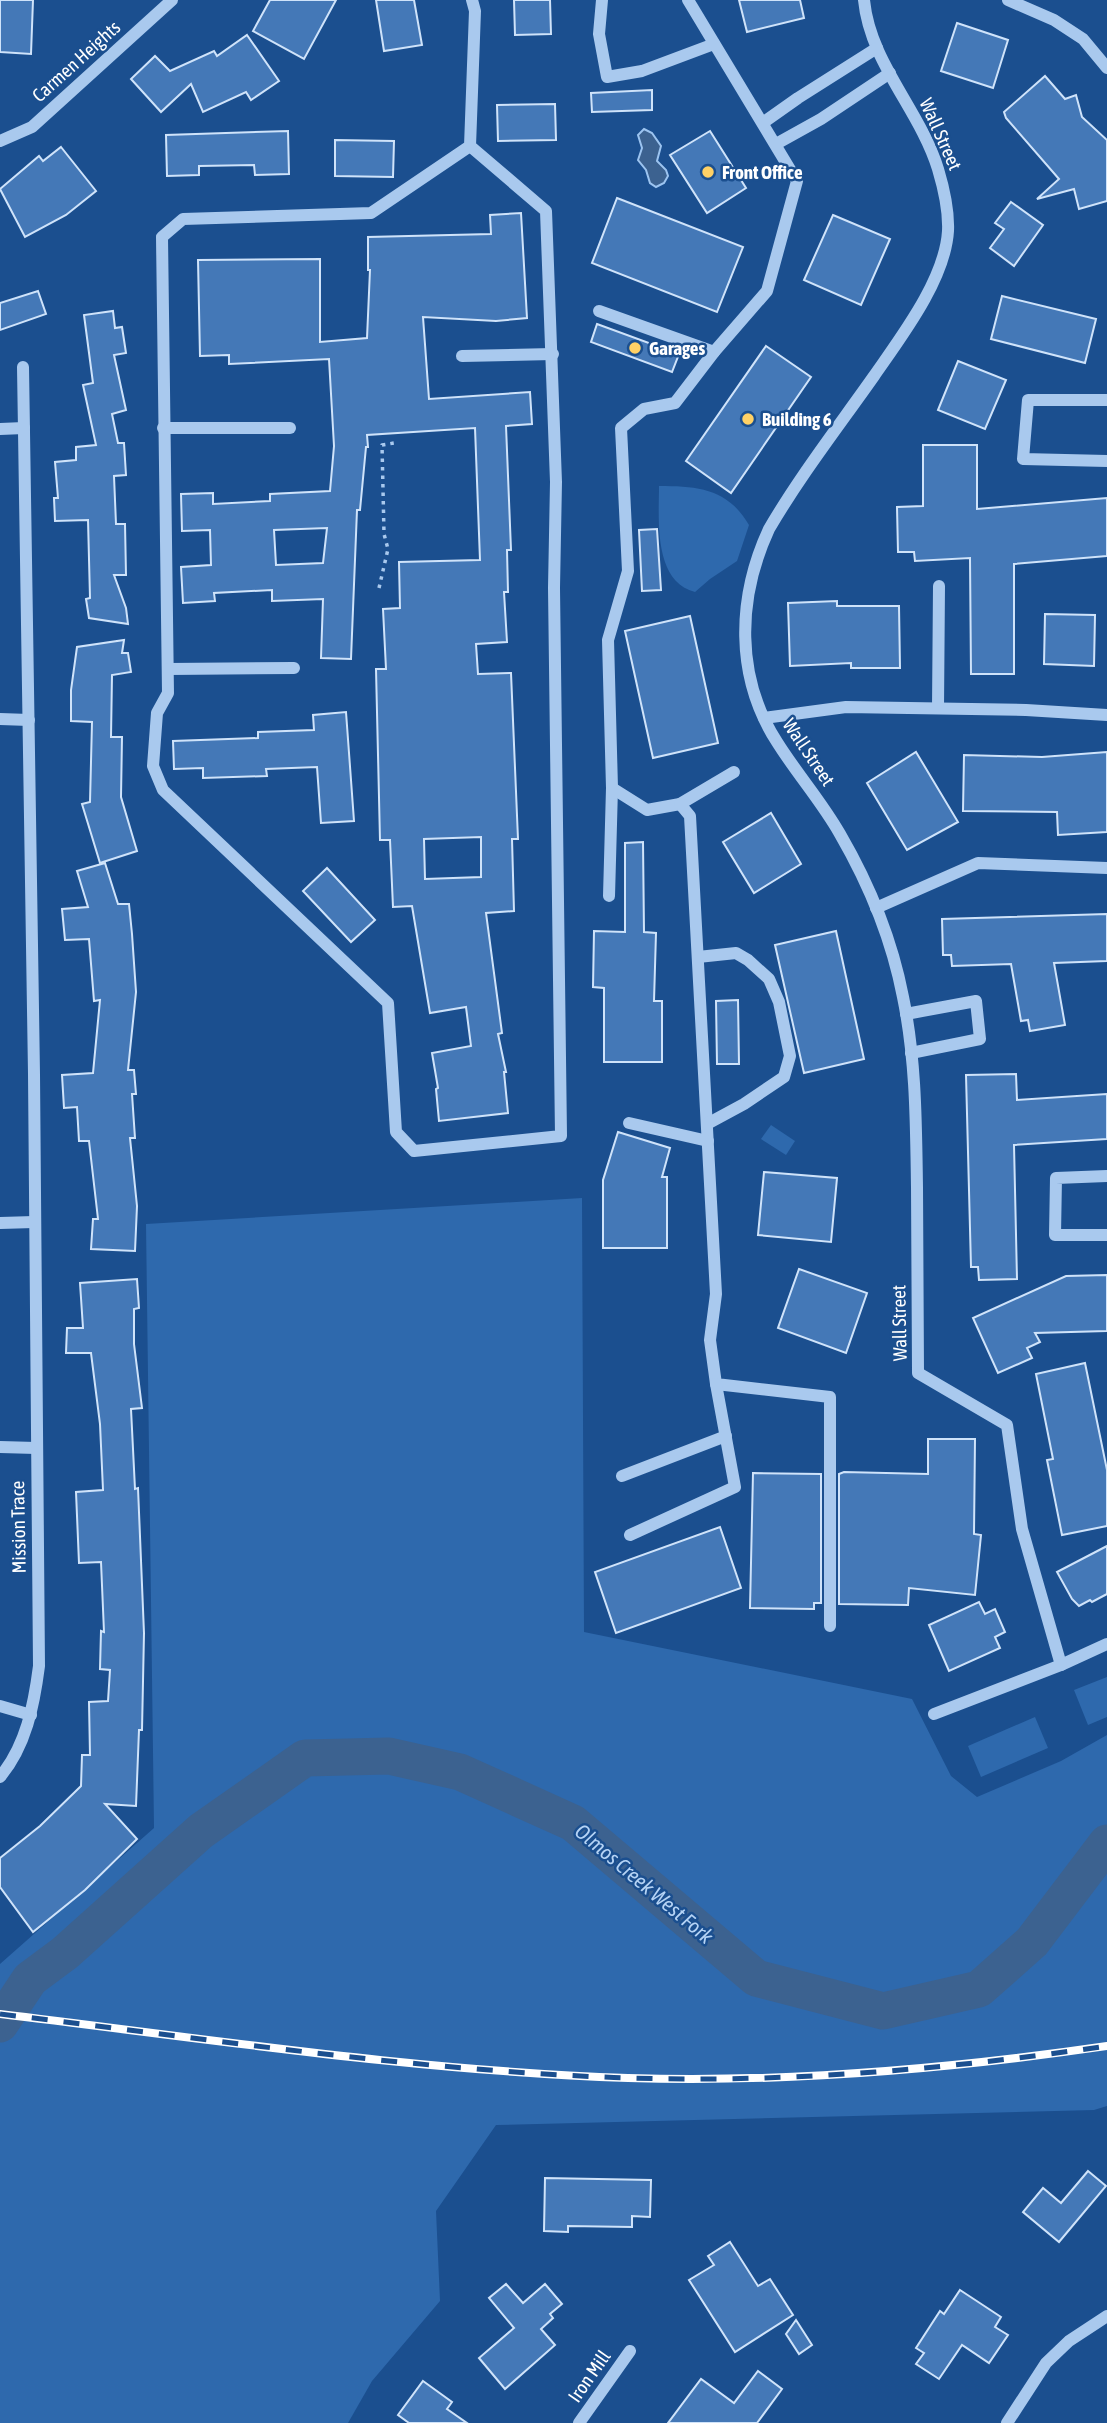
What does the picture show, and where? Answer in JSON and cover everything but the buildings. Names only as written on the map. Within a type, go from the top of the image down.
[{"type":"street","name":"Carmen Heights","points":[[0,141],[32,127],[172,0]]},
{"type":"street","points":[[602,0],[599,34],[607,77],[642,71],[714,44]]},
{"type":"street","points":[[609,896],[612,788],[608,640],[628,571],[621,428],[644,409],[675,403],[766,291],[797,181],[764,122],[688,0]]},
{"type":"street","name":"Wall Street","points":[[864,0],[865,16],[877,48],[922,129],[938,167],[946,195],[948,232],[938,272],[913,320],[780,510],[759,550],[747,593],[744,638],[751,682],[764,718],[777,744],[808,784],[840,833],[867,886],[888,940],[904,997],[916,1086],[918,1373],[1007,1425],[1022,1529],[1061,1665]]},
{"type":"street","points":[[1008,0],[1054,20],[1083,39],[1107,68]]},
{"type":"street","points":[[470,146],[477,4]]},
{"type":"street","points":[[764,122],[798,97],[877,48]]},
{"type":"street","points":[[776,144],[821,119],[890,73]]},
{"type":"street","points":[[470,146],[546,211],[556,482],[554,602],[561,1136],[414,1151],[396,1132],[387,1003],[163,790],[153,766],[157,713],[168,693],[162,237],[183,219],[371,213],[470,146]]},
{"type":"street","points":[[599,311],[714,352]]},
{"type":"street","points":[[462,356],[553,354]]},
{"type":"street","name":"Mission Trace","points":[[0,1777],[21,1742],[31,1715],[39,1666],[23,367]]},
{"type":"street","points":[[1107,400],[1028,400],[1023,459],[1107,461]]},
{"type":"street","points":[[0,429],[24,428]]},
{"type":"street","points":[[163,428],[290,428]]},
{"type":"street","points":[[938,708],[939,586]]},
{"type":"street","points":[[168,669],[294,668]]},
{"type":"street","points":[[764,718],[846,707],[1107,715]]},
{"type":"street","points":[[0,719],[29,720]]},
{"type":"street","points":[[612,788],[647,810],[680,804],[734,772]]},
{"type":"street","points":[[630,1535],[735,1487],[710,1340],[716,1294],[698,957],[690,816],[680,804]]},
{"type":"street","points":[[876,908],[978,863],[1107,868]]},
{"type":"street","points":[[698,957],[736,953],[769,979],[779,1002],[790,1056],[783,1077],[744,1104],[707,1124]]},
{"type":"street","points":[[906,1014],[976,1001],[980,1039],[911,1053]]},
{"type":"street","points":[[629,1123],[708,1141]]},
{"type":"street","points":[[1107,1176],[1056,1178],[1055,1235],[1107,1235]]},
{"type":"street","points":[[0,1223],[34,1222]]},
{"type":"street","points":[[716,1384],[830,1397],[830,1626]]},
{"type":"street","points":[[622,1476],[726,1436]]},
{"type":"street","points":[[0,1447],[36,1448]]},
{"type":"street","points":[[934,1714],[1061,1665],[1107,1643]]},
{"type":"street","points":[[0,1706],[31,1715]]},
{"type":"street","points":[[1007,2423],[1046,2363],[1069,2341],[1107,2316]]},
{"type":"street","name":"Iron Mill","points":[[579,2423],[630,2351]]},
{"type":"path","points":[[379,587],[388,549],[384,534],[382,445],[394,443]]},
{"type":"shaded area","points":[[644,129],[652,133],[661,146],[657,161],[668,176],[664,183],[656,187],[650,183],[646,170],[638,160],[642,148],[638,135]]},
{"type":"shaded area","points":[[659,486],[687,487],[711,492],[732,504],[749,525],[737,561],[695,592],[681,586],[665,562],[659,531]]},
{"type":"shaded area","points":[[771,1125],[795,1141],[786,1155],[761,1139]]},
{"type":"shaded area","points":[[582,1198],[584,1632],[912,1699],[951,1776],[977,1797],[1061,1761],[1107,1735],[1107,2106],[1094,2110],[496,2125],[436,2211],[440,2301],[372,2381],[348,2423],[0,2423],[0,1964],[154,1828],[146,1224]]},
{"type":"shaded area","points":[[1107,1677],[1107,1717],[1088,1725],[1074,1690]]},
{"type":"shaded area","points":[[1035,1717],[1048,1748],[981,1777],[968,1746]]},
{"type":"waterway","name":"Olmos Creek West Fork","points":[[0,2024],[30,1979],[65,1953],[201,1831],[305,1758],[389,1756],[460,1772],[573,1823],[756,1978],[883,2011],[979,1989],[1032,1942],[1107,1843]]},
{"type":"railway","points":[[0,2014],[392,2061],[471,2069],[628,2078],[748,2078],[928,2068],[1107,2046]]},
{"type":"place","name":"Front Office","points":[[708,172]]},
{"type":"place","name":"Garages","points":[[635,348]]},
{"type":"place","name":"Building 6","points":[[748,419]]}]
